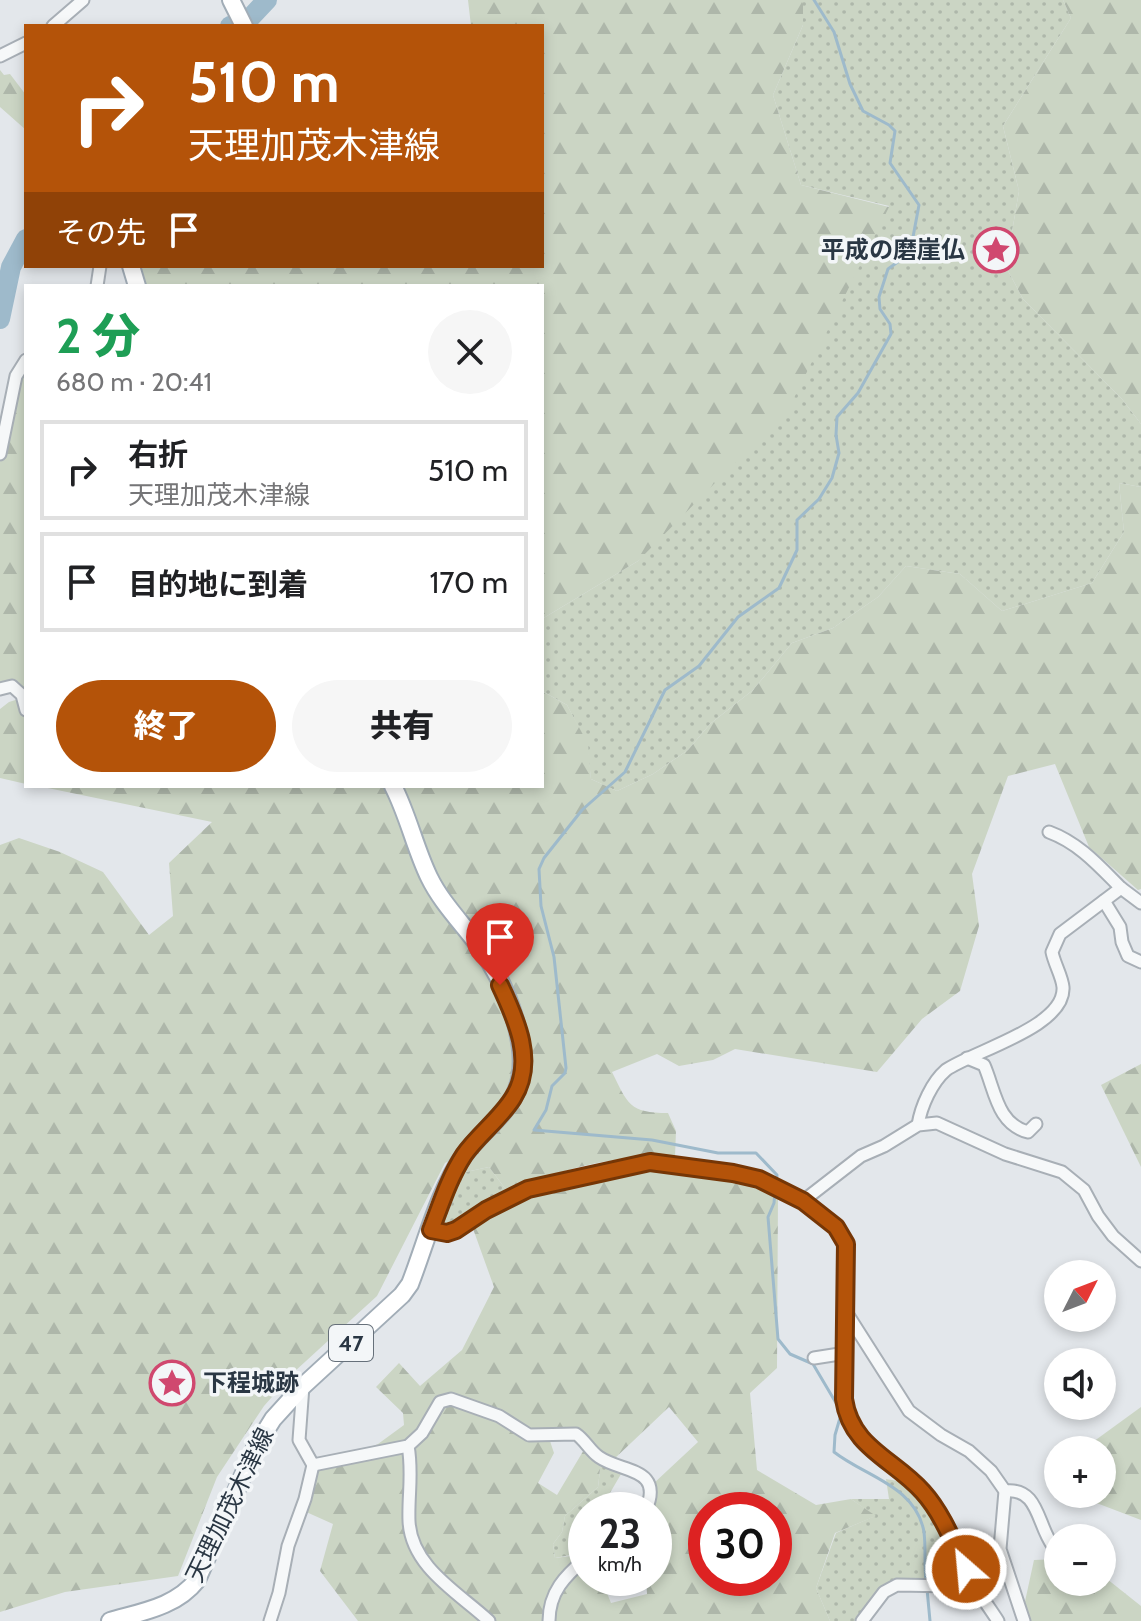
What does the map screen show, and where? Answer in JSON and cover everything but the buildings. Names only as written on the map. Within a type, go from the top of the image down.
[{"type":"main road","points":[[231,0],[243,24]]},
{"type":"main road","name":"天理加茂木津線","points":[[110,1621],[165,1605],[193,1585],[201,1574],[260,1439],[280,1410],[303,1386],[402,1295],[410,1284],[448,1185],[464,1155],[515,1096],[524,1057],[513,1015],[490,962],[428,875],[394,788]]},
{"type":"street","points":[[55,24],[83,0]]},
{"type":"street","points":[[0,56],[24,44]]},
{"type":"street","points":[[0,454],[16,376],[24,363]]},
{"type":"street","points":[[0,689],[12,686],[22,695],[24,702]]},
{"type":"street","points":[[1049,832],[1066,838],[1141,903]]},
{"type":"street","points":[[1121,888],[1141,895]]},
{"type":"street","points":[[918,1125],[937,1077],[967,1058],[1048,1018],[1061,1003],[1063,987],[1052,952],[1060,934],[1121,888]]},
{"type":"street","points":[[1104,901],[1120,927],[1128,956],[1141,962]]},
{"type":"street","points":[[967,1058],[984,1065],[995,1100],[1005,1118],[1017,1129],[1028,1132],[1036,1124]]},
{"type":"street","points":[[803,1201],[861,1156],[918,1125],[937,1123],[1005,1154],[1062,1172],[1084,1190],[1113,1236],[1141,1261]]},
{"type":"street","points":[[431,1230],[447,1233],[456,1230],[486,1210],[528,1189],[650,1162],[759,1179],[803,1201],[836,1227],[846,1244],[844,1399],[854,1431],[923,1492],[998,1621]]},
{"type":"street","points":[[846,1312],[909,1411],[969,1451],[991,1471],[1005,1491],[1000,1549],[1024,1621]]},
{"type":"street","points":[[814,1358],[846,1353]]},
{"type":"street","points":[[270,1621],[288,1546],[313,1465],[299,1440],[303,1386]]},
{"type":"street","points":[[313,1465],[408,1446],[422,1433],[440,1402],[451,1399],[499,1416],[529,1435],[563,1433],[580,1436],[599,1457],[633,1470],[645,1480],[651,1492]]},
{"type":"street","points":[[408,1446],[412,1465],[409,1524],[416,1547],[437,1578],[489,1621]]},
{"type":"street","points":[[1005,1491],[1027,1494],[1036,1508],[1044,1535]]},
{"type":"street","points":[[549,1621],[549,1606],[554,1592],[568,1574]]},
{"type":"street","points":[[862,1621],[890,1588],[961,1585],[972,1580]]},
{"type":"green space","points":[[468,0],[803,0],[803,25],[773,95],[801,185],[889,207],[789,408],[638,561],[544,618],[544,284],[144,284],[139,268],[544,268],[544,24],[471,24]]},
{"type":"green space","points":[[803,0],[1063,0],[1071,18],[1003,126],[1019,191],[1006,267],[1023,299],[1122,399],[1141,424],[1141,487],[1119,483],[1124,532],[1092,583],[1002,611],[960,574],[906,566],[878,597],[833,628],[792,643],[753,690],[710,724],[688,750],[653,774],[617,791],[591,779],[587,744],[567,705],[544,692],[544,618],[638,561],[889,206],[801,185],[773,95],[803,25]]},
{"type":"green space","points":[[1063,0],[1141,0],[1141,424],[1122,399],[1023,299],[1006,267],[1019,191],[1003,126],[1071,18]]},
{"type":"green space","points":[[0,70],[4,75],[10,74],[24,92],[24,128],[0,107]]},
{"type":"green space","points":[[24,369],[24,697],[0,687],[0,462],[7,446],[20,375]]},
{"type":"green space","points":[[1119,483],[1141,487],[1141,889],[1138,890],[1089,847],[1055,764],[1008,776],[972,874],[979,926],[960,991],[922,1019],[877,1072],[735,1049],[713,1060],[679,1066],[657,1054],[612,1072],[631,1104],[645,1111],[668,1113],[676,1131],[675,1157],[611,1160],[547,1176],[507,1191],[489,1167],[461,1173],[525,1091],[529,1063],[526,1036],[503,984],[440,888],[398,788],[544,788],[544,692],[567,705],[588,744],[591,779],[617,791],[653,774],[688,750],[710,724],[753,690],[792,643],[833,628],[878,597],[906,566],[960,574],[1002,611],[1092,583],[1124,532]]},
{"type":"green space","points":[[24,697],[24,784],[0,778],[0,709]]},
{"type":"green space","points":[[48,788],[389,788],[475,946],[509,1019],[516,1070],[505,1098],[445,1163],[377,1296],[294,1372],[264,1406],[217,1477],[178,1576],[65,1592],[0,1612],[0,845],[19,838],[60,852],[103,872],[149,935],[173,916],[169,863],[212,822]]},
{"type":"green space","points":[[1141,1064],[1141,1167],[1101,1085]]},
{"type":"green space","points":[[489,1167],[507,1191],[453,1227],[442,1221],[461,1173]]},
{"type":"green space","points":[[651,1170],[732,1180],[757,1186],[778,1196],[777,1368],[750,1393],[757,1470],[816,1505],[851,1499],[876,1516],[835,1533],[816,1588],[830,1621],[552,1621],[557,1594],[568,1582],[568,1596],[608,1596],[611,1603],[639,1596],[672,1596],[672,1492],[652,1492],[653,1484],[698,1442],[669,1407],[613,1460],[601,1454],[582,1433],[530,1432],[451,1396],[406,1443],[361,1451],[378,1444],[404,1425],[403,1413],[376,1387],[399,1363],[420,1386],[462,1350],[494,1287],[472,1226],[531,1196]]},
{"type":"green space","points":[[446,1403],[549,1438],[554,1453],[538,1483],[557,1495],[585,1448],[601,1461],[598,1487],[592,1492],[568,1492],[568,1513],[562,1532],[553,1544],[555,1558],[568,1556],[568,1569],[546,1621],[494,1621],[439,1576],[414,1532],[411,1446]]},
{"type":"green space","points":[[1141,1407],[1141,1520],[1110,1508],[1116,1508],[1116,1436],[1101,1436]]},
{"type":"green space","points":[[405,1452],[413,1548],[484,1621],[358,1621],[320,1571],[333,1524],[304,1511],[317,1470]]},
{"type":"green space","points":[[601,1461],[624,1469],[611,1492],[592,1492],[598,1487]]},
{"type":"green space","points":[[886,1479],[905,1483],[922,1499],[948,1540],[963,1576],[961,1581],[897,1582],[858,1621],[830,1621],[816,1588],[836,1533],[875,1516],[851,1499],[889,1499]]},
{"type":"green space","points":[[568,1513],[568,1555],[555,1558],[553,1544],[562,1532]]},
{"type":"green space","points":[[1034,1560],[1044,1560],[1044,1596],[1116,1596],[1116,1586],[1141,1606],[1141,1621],[1030,1621],[1024,1606]]},
{"type":"waterway","points":[[251,17],[267,0]]},
{"type":"waterway","points":[[776,1184],[777,1175],[756,1153],[718,1153],[652,1140],[534,1130],[546,1110],[552,1086],[566,1068],[554,957],[541,906],[539,869],[544,858],[582,810],[625,772],[665,690],[699,666],[738,617],[779,588],[797,550],[797,520],[819,499],[832,478],[839,453],[837,417],[858,393],[891,334],[890,324],[880,309],[879,297],[888,269],[910,253],[919,205],[890,163],[895,131],[863,111],[850,84],[834,32],[814,0]]},
{"type":"waterway","points":[[0,319],[11,267],[24,243]]},
{"type":"waterway","points":[[775,1191],[768,1217],[778,1339],[790,1354],[813,1364],[839,1408],[834,1452],[900,1493],[919,1516],[924,1532],[926,1581]]},
{"type":"waterway","points":[[927,1589],[930,1621]]},
{"type":"place","name":"平成の磨崖仏","points":[[996,250]]},
{"type":"place","name":"下程城跡","points":[[172,1383]]},
{"type":"route","points":[[500,985],[521,1043],[524,1057],[522,1072],[515,1096],[464,1155],[448,1185],[431,1230],[447,1233],[456,1230],[486,1210],[528,1189],[650,1162],[759,1179],[803,1201],[836,1227],[842,1234],[848,1253],[844,1399],[848,1420],[861,1439],[923,1492],[966,1569]]}]
